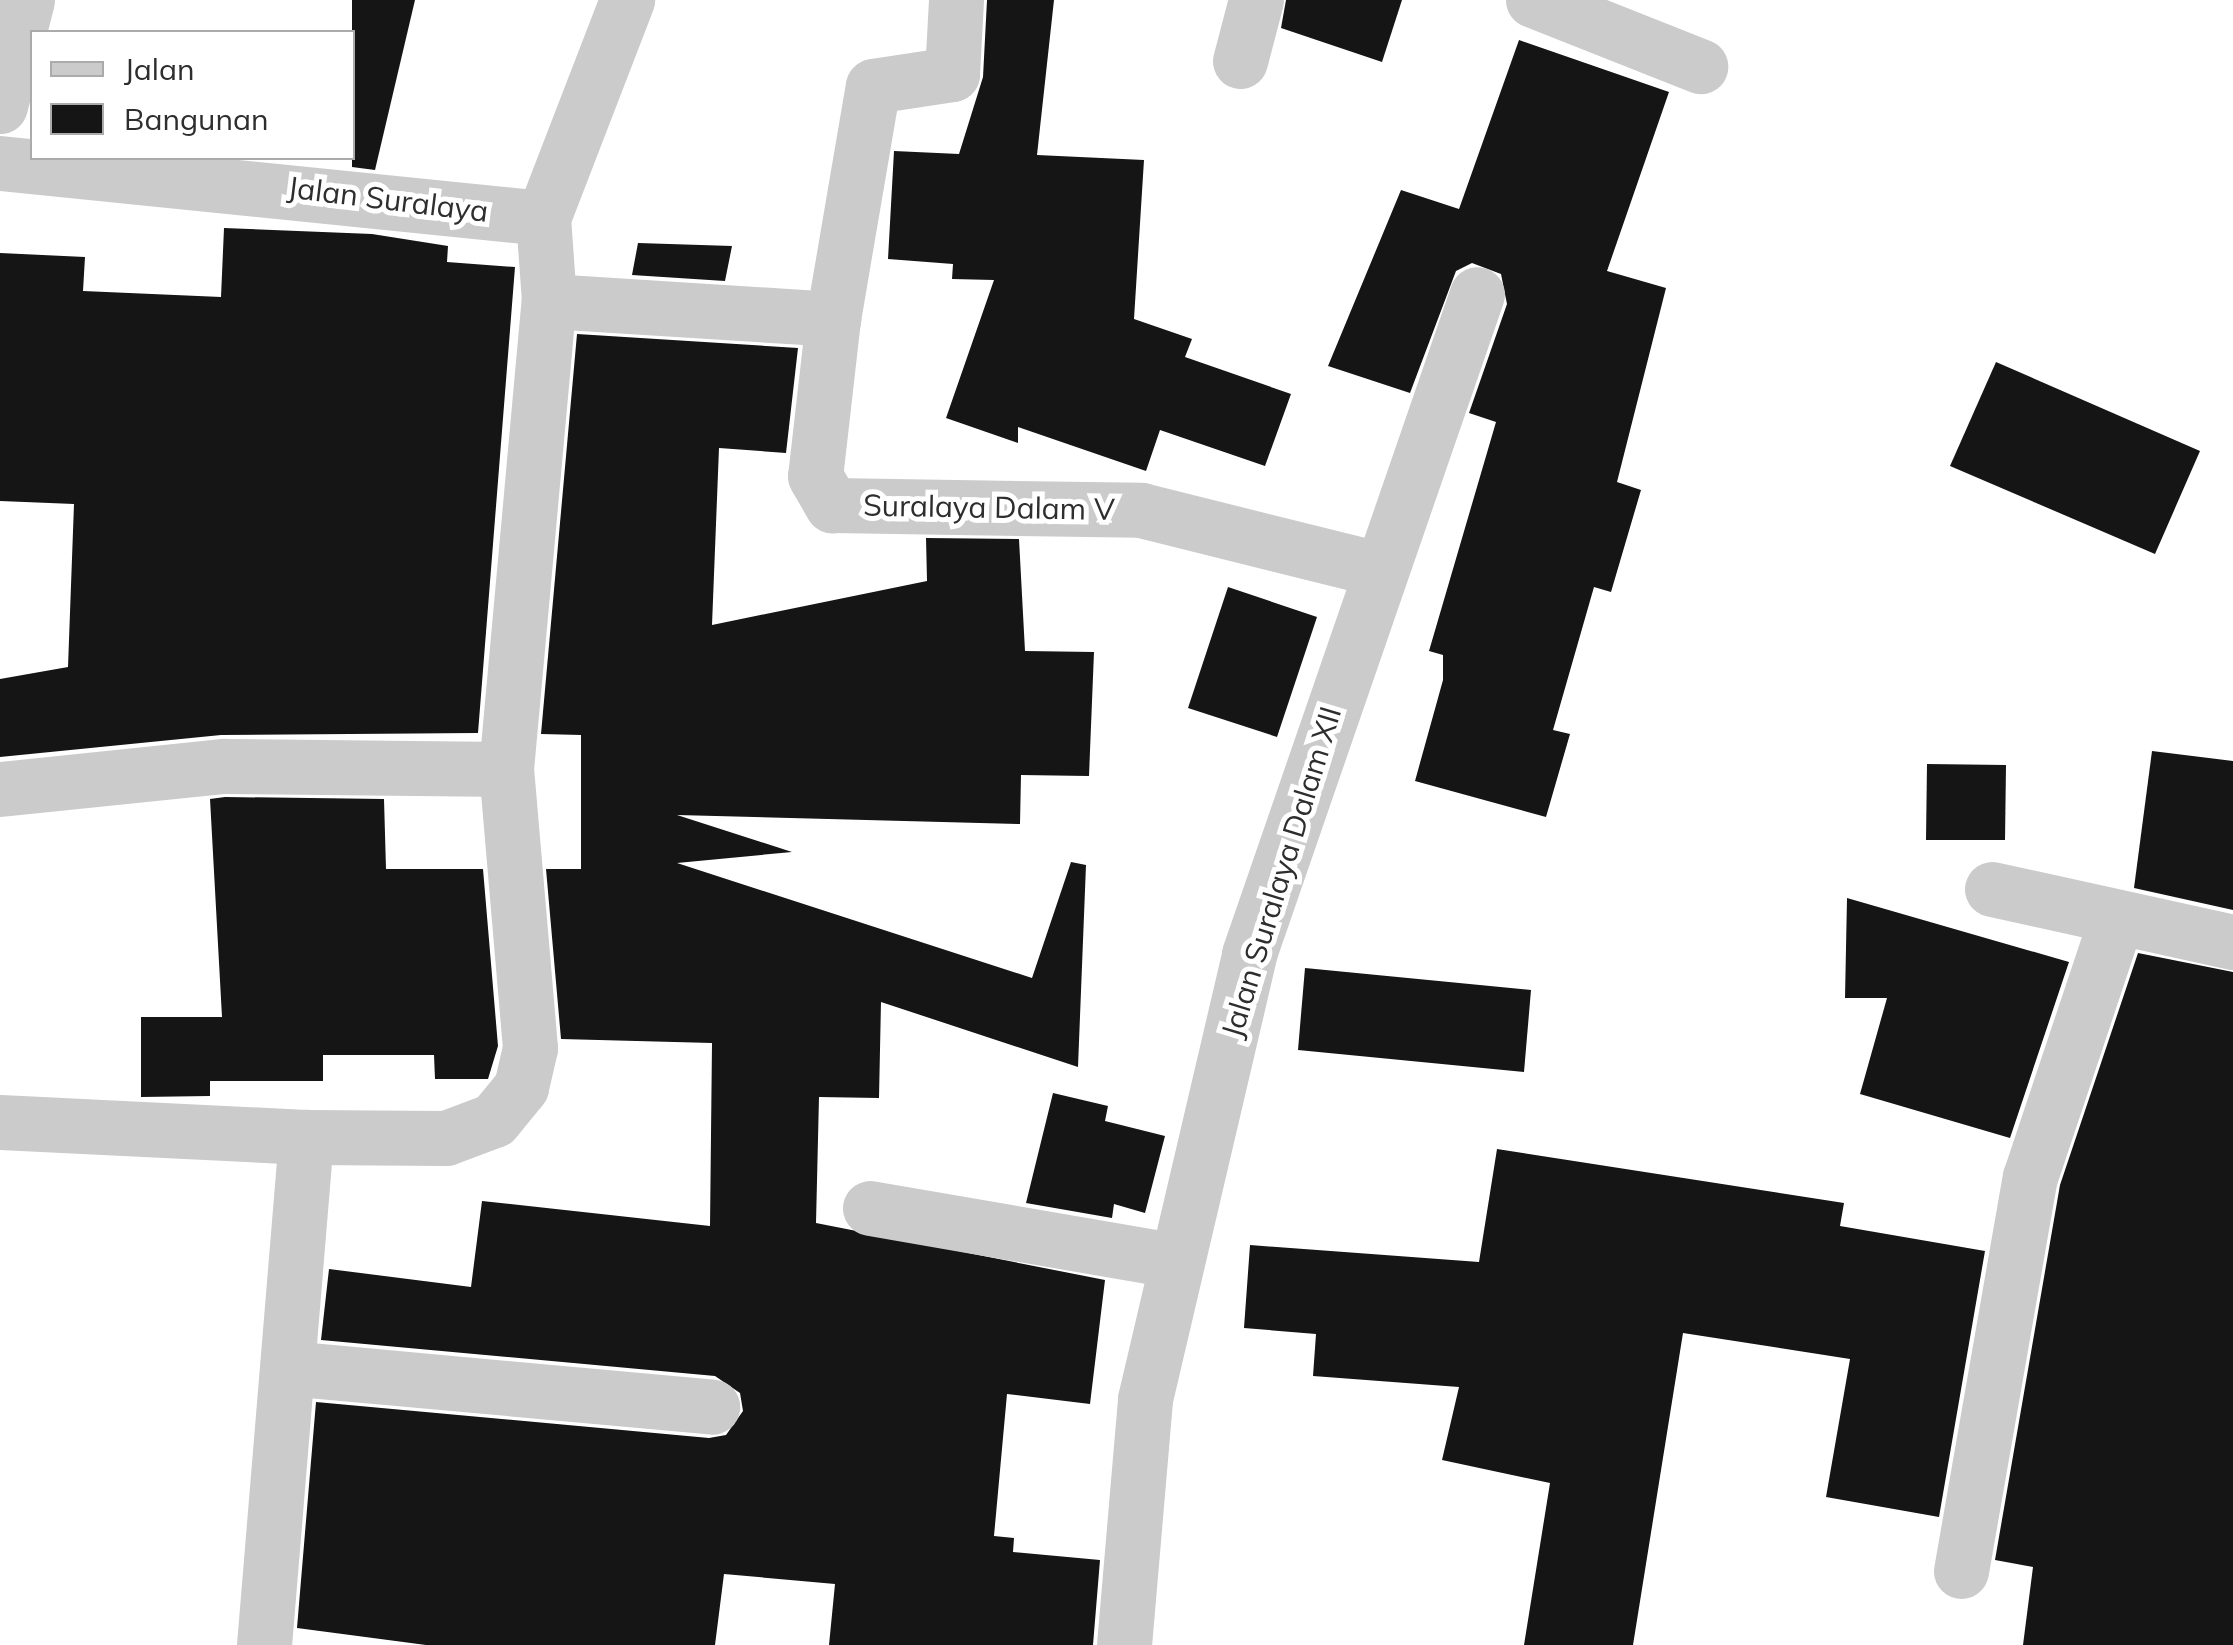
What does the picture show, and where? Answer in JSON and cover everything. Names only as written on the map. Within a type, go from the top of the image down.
[{"type":"street","points":[[0,106],[27,0]]},
{"type":"street","points":[[0,1122],[306,1137],[446,1138],[494,1120],[521,1087],[530,1048],[506,769],[549,302],[543,218],[627,0]]},
{"type":"street","points":[[549,302],[833,319],[873,86],[952,74],[956,0]]},
{"type":"street","points":[[1240,61],[1256,0]]},
{"type":"street","points":[[1533,0],[1700,66]]},
{"type":"street","name":"Jalan Suralaya","points":[[0,162],[543,218]]},
{"type":"street","name":"Jalan Suralaya Dalam XII","points":[[1124,1645],[1145,1398],[1249,954],[1377,569],[1477,294]]},
{"type":"street","name":"Suralaya Dalam V","points":[[833,319],[816,476],[832,505],[1141,510],[1377,569]]},
{"type":"street","points":[[0,789],[224,766],[506,769]]},
{"type":"street","points":[[1992,889],[2115,923],[2233,942]]},
{"type":"street","points":[[1961,1571],[2030,1177],[2115,923]]},
{"type":"street","points":[[264,1645],[306,1137]]},
{"type":"street","points":[[870,1208],[1176,1260]]},
{"type":"street","points":[[286,1368],[712,1407]]},
{"type":"building","points":[[352,0],[415,0],[375,170],[352,167]]},
{"type":"building","points":[[987,0],[1054,0],[1037,155],[1144,160],[1134,319],[1192,339],[1185,357],[1291,394],[1265,466],[1160,430],[1146,471],[1018,427],[1018,443],[946,418],[994,280],[952,279],[953,264],[888,259],[894,151],[959,154],[983,77]]},
{"type":"building","points":[[1286,0],[1402,0],[1382,62],[1281,28]]},
{"type":"building","points":[[1519,40],[1669,92],[1607,271],[1666,288],[1617,482],[1641,490],[1611,592],[1594,587],[1553,730],[1570,734],[1546,817],[1415,781],[1443,680],[1443,655],[1429,651],[1496,422],[1469,413],[1507,304],[1501,274],[1472,263],[1456,271],[1410,393],[1328,366],[1401,190],[1459,209]]},
{"type":"building","points":[[224,228],[372,234],[448,246],[447,262],[515,267],[478,733],[221,735],[0,757],[0,679],[68,667],[74,504],[0,501],[0,253],[85,257],[83,291],[221,297]]},
{"type":"building","points":[[638,243],[732,246],[725,281],[632,275]]},
{"type":"building","points":[[577,334],[798,348],[786,453],[719,448],[712,625],[927,581],[926,538],[1019,539],[1025,651],[1094,652],[1089,776],[1021,775],[1020,824],[677,815],[792,852],[677,863],[1032,978],[1071,862],[1086,865],[1078,1067],[881,1002],[879,1098],[819,1097],[816,1223],[1105,1280],[1090,1404],[1007,1394],[994,1536],[1014,1538],[1013,1552],[1100,1560],[1093,1645],[829,1645],[835,1584],[724,1574],[715,1645],[426,1645],[297,1628],[316,1402],[709,1438],[726,1435],[743,1411],[740,1393],[715,1376],[321,1340],[329,1269],[471,1287],[482,1201],[710,1226],[712,1043],[561,1039],[546,869],[581,869],[581,735],[541,734]]},
{"type":"building","points":[[1996,362],[2200,451],[2155,554],[1950,466]]},
{"type":"building","points":[[1228,587],[1317,617],[1277,737],[1188,708]]},
{"type":"building","points":[[2152,751],[2233,761],[2233,910],[2134,888]]},
{"type":"building","points":[[1927,764],[2006,765],[2005,840],[1926,840]]},
{"type":"building","points":[[210,799],[384,799],[386,869],[483,869],[498,1046],[488,1079],[435,1079],[434,1055],[323,1055],[323,1081],[210,1081],[210,1096],[141,1097],[141,1017],[222,1017]]},
{"type":"building","points":[[1847,898],[2069,962],[2010,1138],[1860,1094],[1887,998],[1845,998]]},
{"type":"building","points":[[2138,953],[2233,972],[2233,1645],[2023,1645],[2033,1567],[1995,1560],[2060,1185]]},
{"type":"building","points":[[1305,968],[1531,990],[1524,1072],[1298,1050]]},
{"type":"building","points":[[1053,1093],[1108,1106],[1105,1121],[1165,1136],[1145,1213],[1114,1204],[1112,1218],[1026,1203]]},
{"type":"building","points":[[1497,1149],[1844,1203],[1840,1226],[1985,1251],[1939,1517],[1826,1497],[1850,1359],[1683,1333],[1633,1645],[1524,1645],[1550,1483],[1442,1460],[1459,1387],[1313,1376],[1316,1334],[1244,1328],[1250,1245],[1479,1262]]}]
